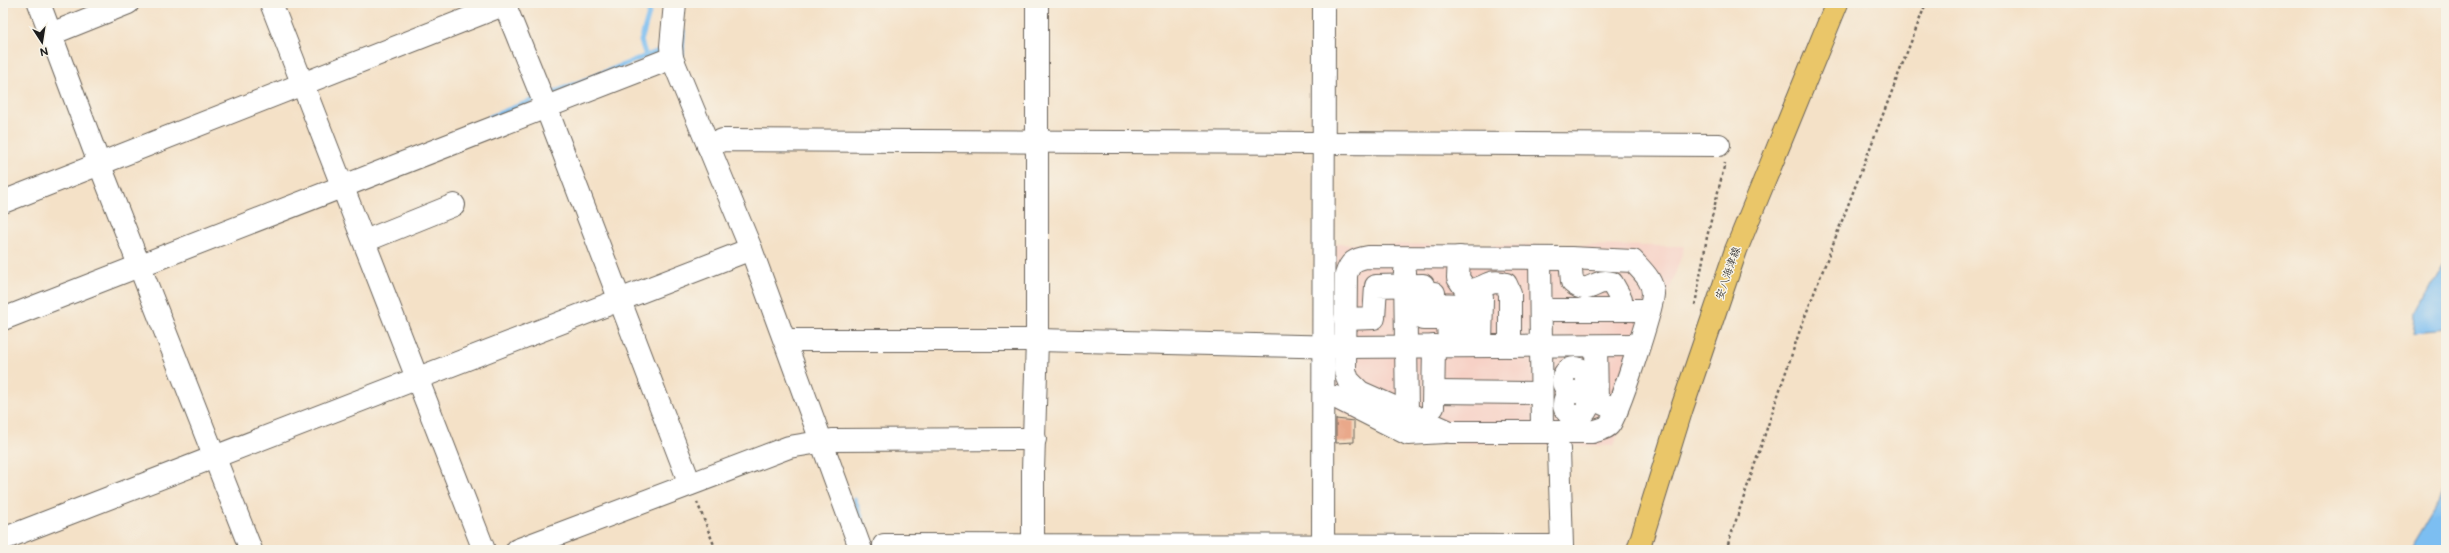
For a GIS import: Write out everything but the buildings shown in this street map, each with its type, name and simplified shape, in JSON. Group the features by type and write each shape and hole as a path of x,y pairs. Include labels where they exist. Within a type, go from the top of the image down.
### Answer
{"main road":[{"name":"安八海津線","path":"1638,550 1682,408 1736,250 1837,3"}],"street":[{"path":"39,3 99,163 251,550"},
{"path":"51,34 128,3"},
{"path":"271,3 365,241 484,550"},
{"path":"3,202 505,3 690,484"},
{"path":"675,3 671,46 672,58 751,249 861,550"},
{"path":"1033,548 1036,340 1035,144 1037,3"},
{"path":"1323,548 1324,3"},
{"path":"3,319 138,260 341,180 546,107 672,58"},
{"path":"708,146 723,140 1035,144 1323,143 1719,145"},
{"path":"365,241 454,205"},
{"path":"3,539 751,249"},
{"path":"1434,392 1542,412 1592,432 1608,426 1617,410 1636,353 1653,295 1651,283 1633,261 1570,258 1459,257 1368,257 1355,259 1349,266 1346,275 1345,370 1348,380 1360,392 1441,428"},
{"path":"1404,257 1407,413"},
{"path":"1434,257 1434,304 1463,305 1457,346"},
{"path":"1459,257 1458,278 1466,290 1472,291 1490,282 1498,281 1506,284 1510,293 1510,346"},
{"path":"1540,258 1542,412"},
{"path":"1570,258 1572,282 1578,288 1585,289 1601,281 1612,283 1621,299 1621,310"},
{"path":"1345,319 1374,318 1376,286 1423,285 1423,319 1448,319 1457,346"},
{"path":"1441,428 1434,392 1457,346 1488,310"},
{"path":"1541,310 1648,310"},
{"path":"785,340 1036,340 1323,345 1345,347 1596,346 1636,353"},
{"path":"1335,397 1408,434 1542,412 1569,403 1585,387 1587,380 1584,372 1573,368 1574,346"},
{"path":"1596,346 1597,401 1617,410"},
{"path":"1597,383 1636,353"},
{"path":"517,550 789,447 822,440 1035,439"},
{"path":"884,545 1033,548 1562,546 1559,448"}],"path":[{"path":"1726,550 1801,327 1926,3"},
{"path":"1694,311 1707,237 1726,157 1719,145"},
{"path":"690,484 716,550"}],"shaded area":[{"path":"1335,244 1685,246 1614,446 1405,442 1334,408"}],"water":[{"path":"2446,261 2446,332 2414,335 2416,315"},
{"path":"2446,488 2446,550 2409,550"}],"waterway":[{"path":"646,56 641,41 652,3"},
{"path":"682,55 683,31"},
{"path":"547,95 666,48"},
{"path":"490,117 538,98"},
{"path":"855,500 873,550"}]}
